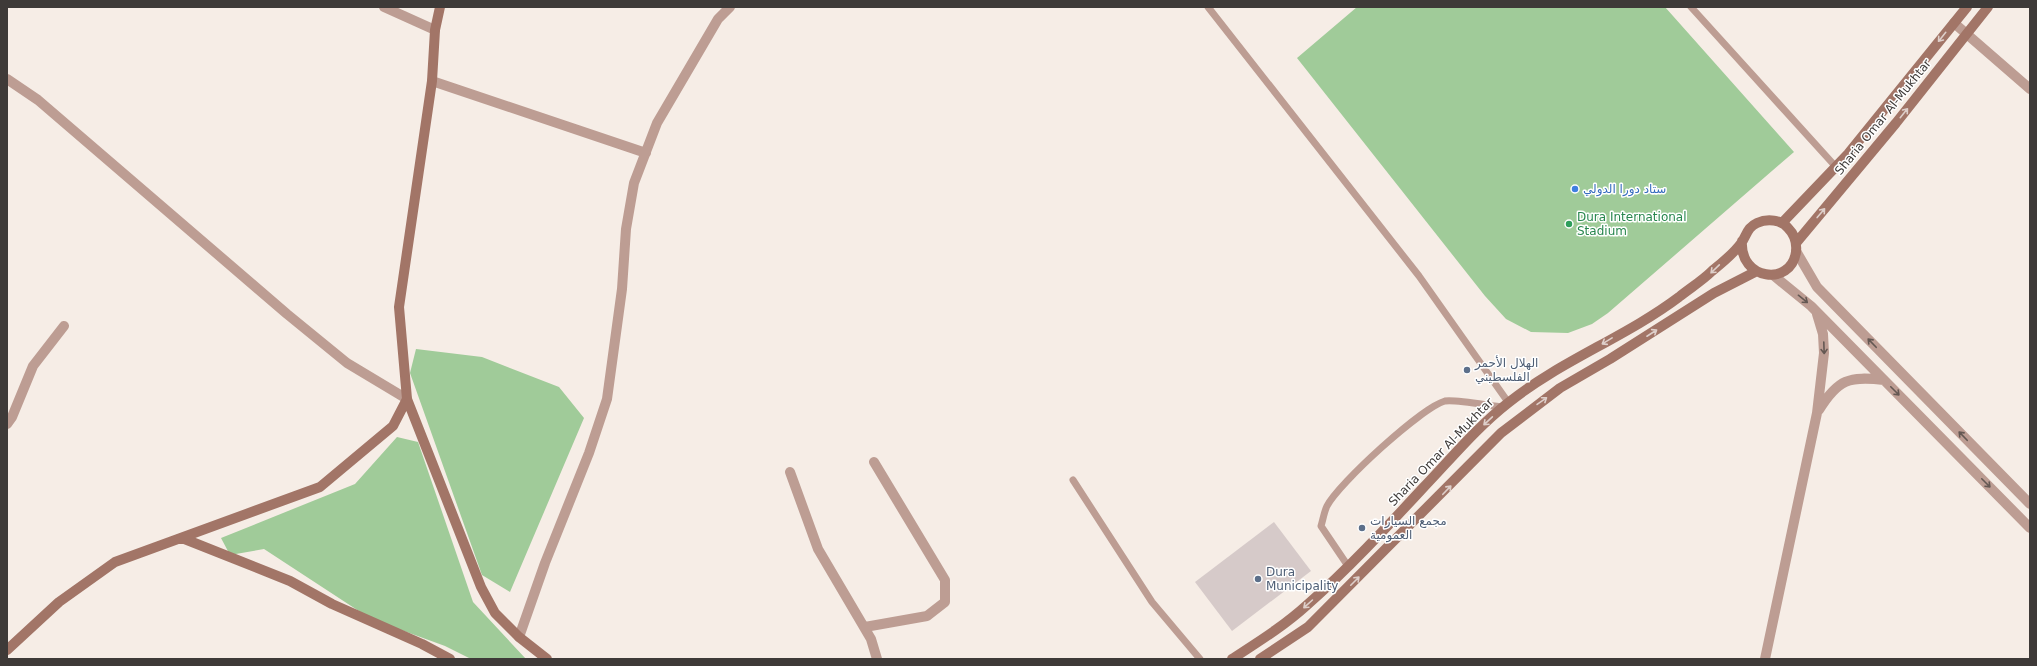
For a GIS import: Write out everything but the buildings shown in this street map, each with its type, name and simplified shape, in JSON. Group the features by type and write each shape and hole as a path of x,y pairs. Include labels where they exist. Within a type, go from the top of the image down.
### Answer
{"main road":[{"path":"440,7 435,30 432,81 399,307 407,399 481,587 495,613 520,637 547,659"},
{"name":"Sharia Omar Al-Mukhtar","path":"1782,223 1836,167 1967,7"},
{"name":"Sharia Omar Al-Mukhtar","path":"1796,247 1988,7"},
{"path":"1766,220 1782,223 1793,235 1796,247 1788,267 1781,272 1772,275 1764,275 1755,272 1745,260 1742,250 1742,241 1751,227 1766,220"},
{"name":"Sharia Omar Al-Mukhtar","path":"1232,659 1289,620 1348,566 1475,433 1506,405 1539,381 1673,301 1712,272 1742,241"},
{"path":"1260,659 1308,627 1501,433 1531,409 1560,388 1610,359 1714,293 1755,272"},
{"path":"7,650 59,602 116,562 320,487 393,426 407,399"},
{"path":"182,538 290,581 332,604 422,644 450,659"}],"street":[{"path":"384,7 435,30"},
{"path":"520,637 545,563 589,453 607,399 622,289 626,229 634,183 657,123 718,19 730,7"},
{"path":"1954,23 2030,89"},
{"path":"7,80 38,100 287,314 347,363 407,399"},
{"path":"432,81 646,153"},
{"path":"1796,247 1817,287 2030,504"},
{"path":"1772,275 1816,311 2030,528"},
{"path":"1765,659 1817,413 1824,353 1823,334 1816,311"},
{"path":"7,424 12,417 33,366 64,326"},
{"path":"1817,413 1829,394 1839,384 1864,378 1884,380"},
{"path":"865,626 927,616 945,602 945,580 874,462"},
{"path":"790,472 818,549 865,626 877,659"}],"lane":[{"path":"1208,7 1419,276 1506,405"},
{"path":"1691,7 1836,167"},
{"path":"1348,566 1321,526 1326,506 1355,472 1404,428 1433,406 1446,401 1506,405"},
{"path":"1073,480 1152,602 1200,659"}],"green space":[{"name":"Dura International Stadium","path":"1357,7 1665,7 1794,152 1608,313 1592,324 1568,333 1531,332 1506,319 1485,296 1297,58"},
{"path":"416,349 482,357 559,387 584,418 510,592 482,575 410,373"},
{"path":"397,437 418,442 473,602 526,659 471,659 445,646 371,619 264,549 230,555 221,538 355,484"}],"place":[{"name":"ستاد دورا الدولي","path":"1575,189"},
{"name":"Dura International Stadium","path":"1569,224"},
{"name":"الهلال الأحمر الفلسطيني","path":"1467,370"},
{"name":"مجمع السيارات العمومية","path":"1362,528"},
{"name":"Dura Municipality","path":"1258,579"}]}
